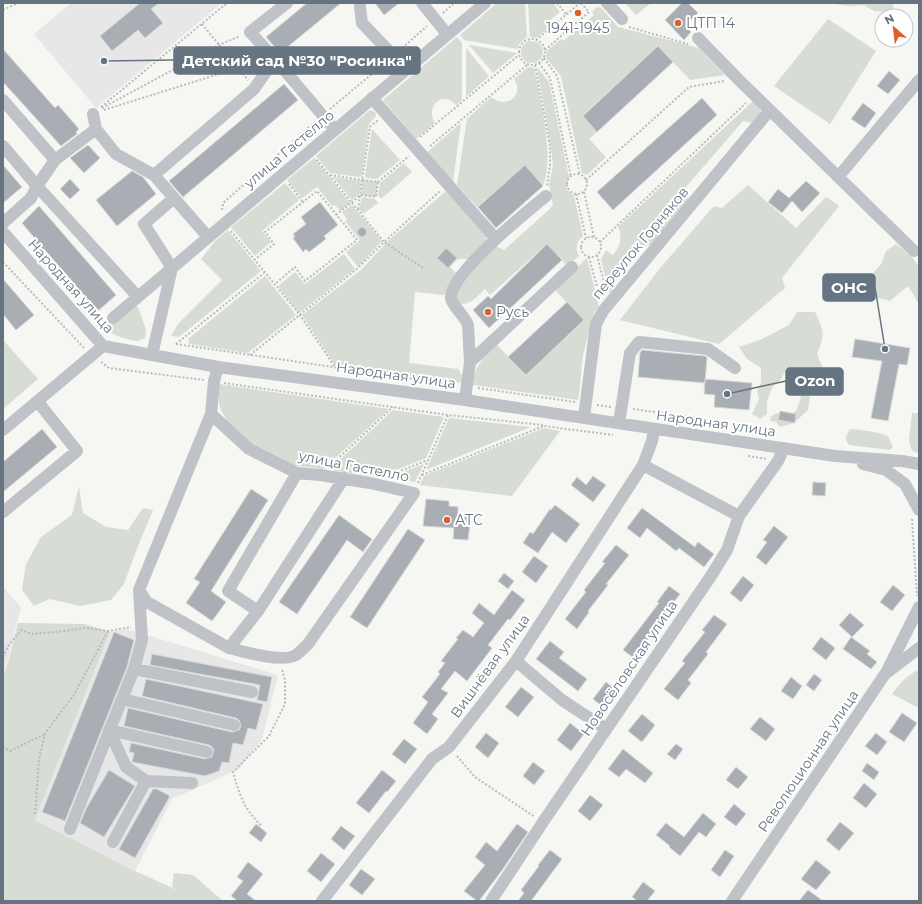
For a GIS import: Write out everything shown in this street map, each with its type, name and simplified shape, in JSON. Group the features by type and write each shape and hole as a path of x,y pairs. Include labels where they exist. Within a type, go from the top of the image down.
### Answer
{"street":[{"path":"287,3 250,32 276,59 335,130"},
{"path":"422,3 447,34"},
{"name":"улица Гастелло","path":"113,318 485,3"},
{"path":"608,3 622,19"},
{"path":"360,6 362,23 406,69"},
{"path":"698,38 737,78 914,250"},
{"path":"154,175 254,89 276,59"},
{"path":"838,177 919,80"},
{"path":"372,98 385,114 421,146 448,184 496,239"},
{"path":"3,100 55,160"},
{"name":"переулок Горняков","path":"584,417 596,324 606,307 770,110"},
{"path":"93,114 96,129 116,154 154,175 208,237"},
{"path":"3,223 31,198 37,186 55,160 96,129"},
{"path":"3,146 37,186 138,297"},
{"path":"465,400 470,362 468,325 466,319 452,302 451,296 456,283 464,270 496,239 546,196"},
{"path":"152,355 172,268 144,224 174,198"},
{"name":"Народная улица","path":"5,239 103,346 218,367 584,417 835,456"},
{"path":"470,362 572,267"},
{"path":"619,423 630,353 639,342 708,349 735,368"},
{"path":"3,430 103,346"},
{"path":"70,829 134,669 142,640 139,590 211,414 214,381 218,367"},
{"path":"3,512 77,451 38,402"},
{"name":"улица Гастелло","path":"211,414 249,449 297,473 370,482 414,493"},
{"name":"Вишнёвая улица","path":"322,901 432,759 449,748 516,661 643,465 652,441 654,429"},
{"name":"Новосёловская улица","path":"491,901 542,822 711,576 727,550 739,516 778,461 784,448"},
{"path":"835,456 902,461 919,464"},
{"path":"835,456 886,470 906,484 915,513"},
{"path":"643,465 739,516"},
{"path":"258,611 228,591 297,473"},
{"path":"229,648 258,611 344,478"},
{"path":"139,590 147,602 229,648 255,655 280,658 295,656 308,644 414,493"},
{"path":"885,674 919,608"},
{"name":"Революционная улица","path":"732,901 885,674 919,648"},
{"path":"900,663 919,659"},
{"path":"516,661 562,700 606,729"},
{"path":"134,669 252,692"},
{"path":"122,700 234,725"},
{"path":"109,730 207,752"},
{"path":"109,730 126,767 146,781 192,782"},
{"path":"113,842 146,781"}],"path":[{"path":"3,10 18,3"},
{"path":"93,114 227,3"},
{"path":"557,3 567,14"},
{"path":"536,40 581,3 589,12 545,50"},
{"path":"622,19 630,28 708,49"},
{"path":"202,24 254,89"},
{"path":"93,114 219,45 250,32"},
{"path":"529,39 536,40 541,43 545,50 544,58 535,65 528,65 521,60 519,55 520,47 529,39"},
{"path":"421,146 420,137 519,55"},
{"path":"544,58 557,76 580,175 586,180 587,184 584,192 594,237 600,242"},
{"path":"93,114 238,68 276,59"},
{"path":"539,63 550,78 571,177 568,185 572,192 576,194 586,238"},
{"path":"336,215 361,195 376,197 378,182 421,146 429,147 528,65"},
{"path":"535,65 550,146 550,166 546,196"},
{"path":"586,180 689,86 737,78"},
{"path":"606,307 597,255 600,250 600,242 755,95"},
{"path":"358,210 370,127 385,114"},
{"path":"309,152 330,175 384,242 423,268"},
{"path":"330,175 378,182"},
{"path":"571,177 580,175"},
{"path":"281,176 303,202"},
{"path":"250,355 358,268 384,242 448,184"},
{"path":"254,260 274,244 265,232 317,191 357,240 305,281 295,267 274,285"},
{"path":"576,194 584,192"},
{"path":"225,223 300,315 334,367"},
{"path":"594,237 586,238 583,241 581,249 582,252 589,257 606,307"},
{"path":"589,257 597,255"},
{"path":"265,273 176,344 586,404 697,418 695,435"},
{"path":"320,475 393,407"},
{"path":"414,493 448,415"},
{"path":"422,475 544,426 613,435"},
{"path":"747,455 778,461"},
{"path":"370,482 428,460"},
{"path":"915,513 919,608"},
{"path":"3,657 8,646 21,630 32,634 85,628 108,631 142,624"},
{"path":"34,814 38,759 45,733 74,695 108,631"},
{"path":"261,825 255,820 241,799 233,772 269,736 285,704 285,680 280,658"},
{"path":"3,747 10,751 45,733"},
{"path":"449,748 475,777 542,822"}],"shaded area":[{"path":"71,3 222,3 96,108 34,34"},
{"path":"497,3 525,3 527,37 519,44 518,49 464,40 460,35"},
{"path":"528,3 553,3 560,12 548,22 550,26 536,38 530,37"},
{"path":"625,3 651,3 636,15"},
{"path":"826,3 893,3 894,8 874,8 874,11 864,5 851,6"},
{"path":"597,7 601,8 618,27 699,48 725,75 690,80 658,46 583,115 597,132 589,139 606,157 587,175 582,173 561,76 546,58 547,51 561,39 563,41 594,15 592,12"},
{"path":"828,19 876,51 830,124 774,86"},
{"path":"457,37 462,43 462,100 456,105 446,99 437,102 432,111 432,117 435,123 416,139 383,100"},
{"path":"532,41 540,44 543,52 540,60 532,63 524,60 521,52 524,44"},
{"path":"469,45 517,53 493,73"},
{"path":"466,48 489,76 466,97"},
{"path":"528,67 534,68 543,111 548,159 543,186 525,165 477,207 457,185 467,119 491,97 497,101 503,102 513,98 516,95 517,90 517,84 514,79"},
{"path":"537,67 549,82 569,177 566,185 567,190 574,196 583,236 577,245 579,256 567,266 547,244 490,295 485,289 469,302 458,302 457,295 464,279 477,264 496,246 504,250 553,206 549,185 553,166 551,147"},
{"path":"753,101 760,108 761,113 755,122 751,123 743,121 686,187 689,196 687,202 652,244 646,246 638,244 610,276 614,285 613,289 609,293 601,259 606,250 613,255 617,248 620,241 620,231 618,227"},
{"path":"370,110 375,112 376,116 369,124 362,175 359,177 330,173 316,156"},
{"path":"461,123 453,181 426,153"},
{"path":"372,129 400,160 377,179 366,178 365,175"},
{"path":"314,158 350,203 340,211 335,205 332,206 317,187 302,198 287,180"},
{"path":"404,163 412,172 381,199 378,195 380,183"},
{"path":"333,177 361,181 359,195 352,200"},
{"path":"362,180 378,182 376,197 361,195"},
{"path":"285,183 299,200 262,231 271,242 255,256 231,227"},
{"path":"748,185 796,228 826,197 839,206 782,278 785,288 719,344 620,320 661,267 714,206 722,208"},
{"path":"446,191 486,236 487,242 469,259 458,259 450,267 456,273 444,295 415,292 409,363 458,369 463,377 462,383 335,365 302,315 361,270 389,240"},
{"path":"362,197 375,199 378,203 363,214 359,209"},
{"path":"352,205 382,241 358,267 346,252 360,240 345,221 347,219 342,212"},
{"path":"228,230 261,271 179,337 171,336 178,324 222,280 201,259 215,241"},
{"path":"896,244 913,258 919,267 919,304 908,286 890,301 878,298 872,292 862,289 866,281 882,263 886,251"},
{"path":"344,254 355,269 299,313 278,286 295,272 305,284"},
{"path":"587,258 599,307 595,311 593,317 583,355 578,400 473,385 477,367 496,344 526,375 584,321 554,289"},
{"path":"265,276 296,315 248,353 189,344 188,339"},
{"path":"133,304 138,307 146,330 145,338 138,341 120,337 111,333 105,328 107,323"},
{"path":"797,312 815,312 818,318 822,328 822,337 817,354 823,369 818,385 810,395 808,410 794,423 780,427 776,422 770,421 771,416 777,413 787,417 796,411 800,401 803,385 799,370 787,368 781,379 772,388 767,401 767,414 760,419 752,414 759,399 757,391 761,383 761,368 747,359 739,347 762,339 789,325"},
{"path":"3,340 38,379 3,409"},
{"path":"219,384 389,409 323,469 299,466 286,463 266,454 237,432 229,423 219,403"},
{"path":"393,410 444,417 426,458 378,477 329,470"},
{"path":"912,413 919,413 919,453 912,451 909,441"},
{"path":"449,418 531,427 426,470"},
{"path":"544,428 560,431 512,496 420,485 424,476"},
{"path":"851,429 870,431 888,436 893,447 890,450 849,445 846,441 846,437"},
{"path":"424,464 415,482 387,478"},
{"path":"79,486 83,513 106,527 128,530 143,508 153,510 124,584 111,600 80,606 50,599 34,606 22,590 26,564 41,537 72,515"},
{"path":"3,587 21,607 3,673"},
{"path":"18,623 84,624 110,632 35,820 135,871 179,891 172,887 174,873 193,875 223,901 3,901 3,676"},
{"path":"127,629 278,675 262,739 239,769 172,799 135,871 35,820 110,632"},
{"path":"919,670 919,708 892,694 907,677"}],"building":[{"path":"140,3 159,3 151,9 163,23 145,38 138,30 112,51 100,36"},
{"path":"307,3 341,3 280,53 266,37"},
{"path":"375,3 399,3 384,15"},
{"name":"ЦТП 14","path":"682,3 688,3 698,13 685,26 691,32 684,40 665,20"},
{"path":"658,46 673,62 597,132 583,116"},
{"path":"3,49 55,108 58,105 79,129 76,132 77,134 61,146 3,82"},
{"path":"889,71 900,80 888,94 877,86"},
{"path":"284,84 298,100 183,197 169,181"},
{"path":"702,98 717,115 613,210 597,192"},
{"path":"863,103 876,113 865,128 851,119"},
{"path":"88,145 100,158 84,173 70,158"},
{"path":"3,165 22,187 3,203"},
{"path":"525,165 543,186 496,228 478,207"},
{"path":"132,171 143,177 156,194 117,226 96,200"},
{"path":"70,179 80,190 70,199 60,189"},
{"path":"806,181 820,193 802,212 792,201 782,213 768,202 778,189 789,198"},
{"path":"320,202 338,225 324,236 326,239 309,252 306,249 303,252 293,238 295,237 293,234 306,224 301,217"},
{"path":"39,206 116,295 98,311 44,249 40,253 33,244 37,241 22,223"},
{"path":"360,228 364,228 366,232 364,236 360,236 358,234 358,230"},
{"path":"547,244 562,260 489,328 473,310 488,296 491,299"},
{"path":"446,248 457,258 448,268 437,258"},
{"path":"3,279 34,315 16,330 3,314"},
{"path":"567,302 584,320 526,375 508,357"},
{"path":"855,339 910,348 907,365 899,364 888,421 871,418 882,361 852,357"},
{"path":"642,350 707,357 705,383 638,377 640,353"},
{"path":"705,379 752,383 749,410 714,407 715,395 704,394"},
{"path":"780,411 796,414 795,423 778,420"},
{"path":"42,429 57,447 3,492 3,462"},
{"path":"593,476 606,485 593,502 571,485 577,477 586,485"},
{"path":"813,482 826,483 825,496 812,495"},
{"path":"251,489 268,500 211,591 226,602 212,621 186,603 200,582 194,579"},
{"name":"АТС","path":"426,499 449,501 449,506 458,507 458,514 471,515 468,540 453,539 454,528 423,526"},
{"path":"555,505 580,524 566,543 552,532 538,553 523,543 530,532 533,534 550,509 551,510"},
{"path":"642,508 695,547 698,542 714,554 704,567 679,548 676,551 647,528 640,538 627,528"},
{"path":"339,515 372,539 363,552 347,540 297,614 279,602"},
{"path":"774,526 788,537 766,565 756,557 767,542 763,540"},
{"path":"408,529 425,540 367,628 350,617"},
{"path":"616,545 629,555 606,584 608,585 588,611 589,612 577,629 565,619 586,592 584,590 605,563 602,562"},
{"path":"534,556 548,566 536,583 522,572"},
{"path":"504,573 514,581 508,589 498,581"},
{"path":"743,576 754,585 741,602 730,593"},
{"path":"893,585 905,595 892,611 880,602"},
{"path":"669,586 680,594 634,658 623,650 659,603 657,602"},
{"path":"512,590 525,600 488,645 492,648 467,681 455,671 441,689 448,693 432,714 438,719 427,734 413,723 428,702 422,697 440,674 438,672 445,663 441,661 463,630 473,637 484,623 472,613 479,603 494,615"},
{"path":"850,613 864,625 852,637 839,625"},
{"path":"714,615 727,624 706,652 708,654 688,680 691,683 678,700 664,689 685,663 682,661 705,632 702,630"},
{"path":"114,632 134,640 127,667 65,821 42,812"},
{"path":"821,637 835,648 826,660 812,649"},
{"path":"851,637 870,651 867,654 877,662 871,669 843,649"},
{"path":"550,641 564,652 559,658 587,679 578,691 536,659"},
{"path":"152,654 272,677 267,702 257,700 260,685 150,665"},
{"path":"814,674 822,680 814,691 806,685"},
{"path":"791,677 802,686 793,699 781,691"},
{"path":"146,679 263,704 256,730 248,728 243,745 233,743 229,763 222,762 219,771 205,776 132,762 134,753 129,752 131,743 205,759 212,757 214,750 209,745 124,726 128,708 232,732 239,730 241,726 239,720 236,718 142,696"},
{"path":"606,682 616,690 603,707 593,699"},
{"path":"521,687 534,697 518,717 505,707"},
{"path":"902,713 917,723 904,742 889,732"},
{"path":"642,714 655,725 642,742 628,731"},
{"path":"760,717 775,729 766,741 750,729"},
{"path":"570,723 584,734 571,751 557,740"},
{"path":"486,733 499,743 488,758 475,747"},
{"path":"876,733 887,742 877,755 865,746"},
{"path":"404,739 417,749 405,764 392,754"},
{"path":"676,744 683,749 675,760 667,754"},
{"path":"623,749 653,773 645,783 626,769 619,777 608,769"},
{"path":"533,762 545,771 534,785 523,776"},
{"path":"867,763 879,772 874,780 862,771"},
{"path":"736,767 748,777 738,789 726,780"},
{"path":"109,770 135,786 104,837 80,823 87,807"},
{"path":"382,770 396,781 369,813 356,803"},
{"path":"864,783 877,794 866,808 853,798"},
{"path":"153,789 157,789 170,796 135,858 119,849"},
{"path":"590,795 603,805 590,821 578,811"},
{"path":"734,804 746,814 736,826 724,817"},
{"path":"703,813 716,824 706,837 699,832 680,856 656,835 666,823 684,837"},
{"path":"840,822 854,833 839,851 826,840"},
{"path":"256,824 267,833 261,842 249,833"},
{"path":"517,824 528,832 503,869 479,901 477,901 464,891 485,865 475,857 486,842 497,851"},
{"path":"341,826 355,836 344,850 331,839"},
{"path":"550,850 562,859 531,901 518,901 524,893 521,890"},
{"path":"725,850 734,856 720,877 711,870"},
{"path":"321,853 335,864 321,882 307,871"},
{"path":"816,860 831,872 816,890 801,879"},
{"path":"248,862 263,874 247,894 256,901 238,901 231,896 243,881 237,877"},
{"path":"361,869 375,879 362,895 349,885"},
{"path":"643,882 655,891 647,901 637,901 632,897"},
{"path":"808,890 823,901 799,901"}],"place":[{"name":"1941-1945","path":"578,13"},
{"name":"ЦТП 14","path":"678,23"},
{"name":"Детский сад №30 \"Росинка\"","path":"104,61"},
{"name":"Русь","path":"488,312"},
{"name":"ОНС","path":"885,349"},
{"name":"Ozon","path":"727,394"},
{"name":"АТС","path":"447,520"}]}
